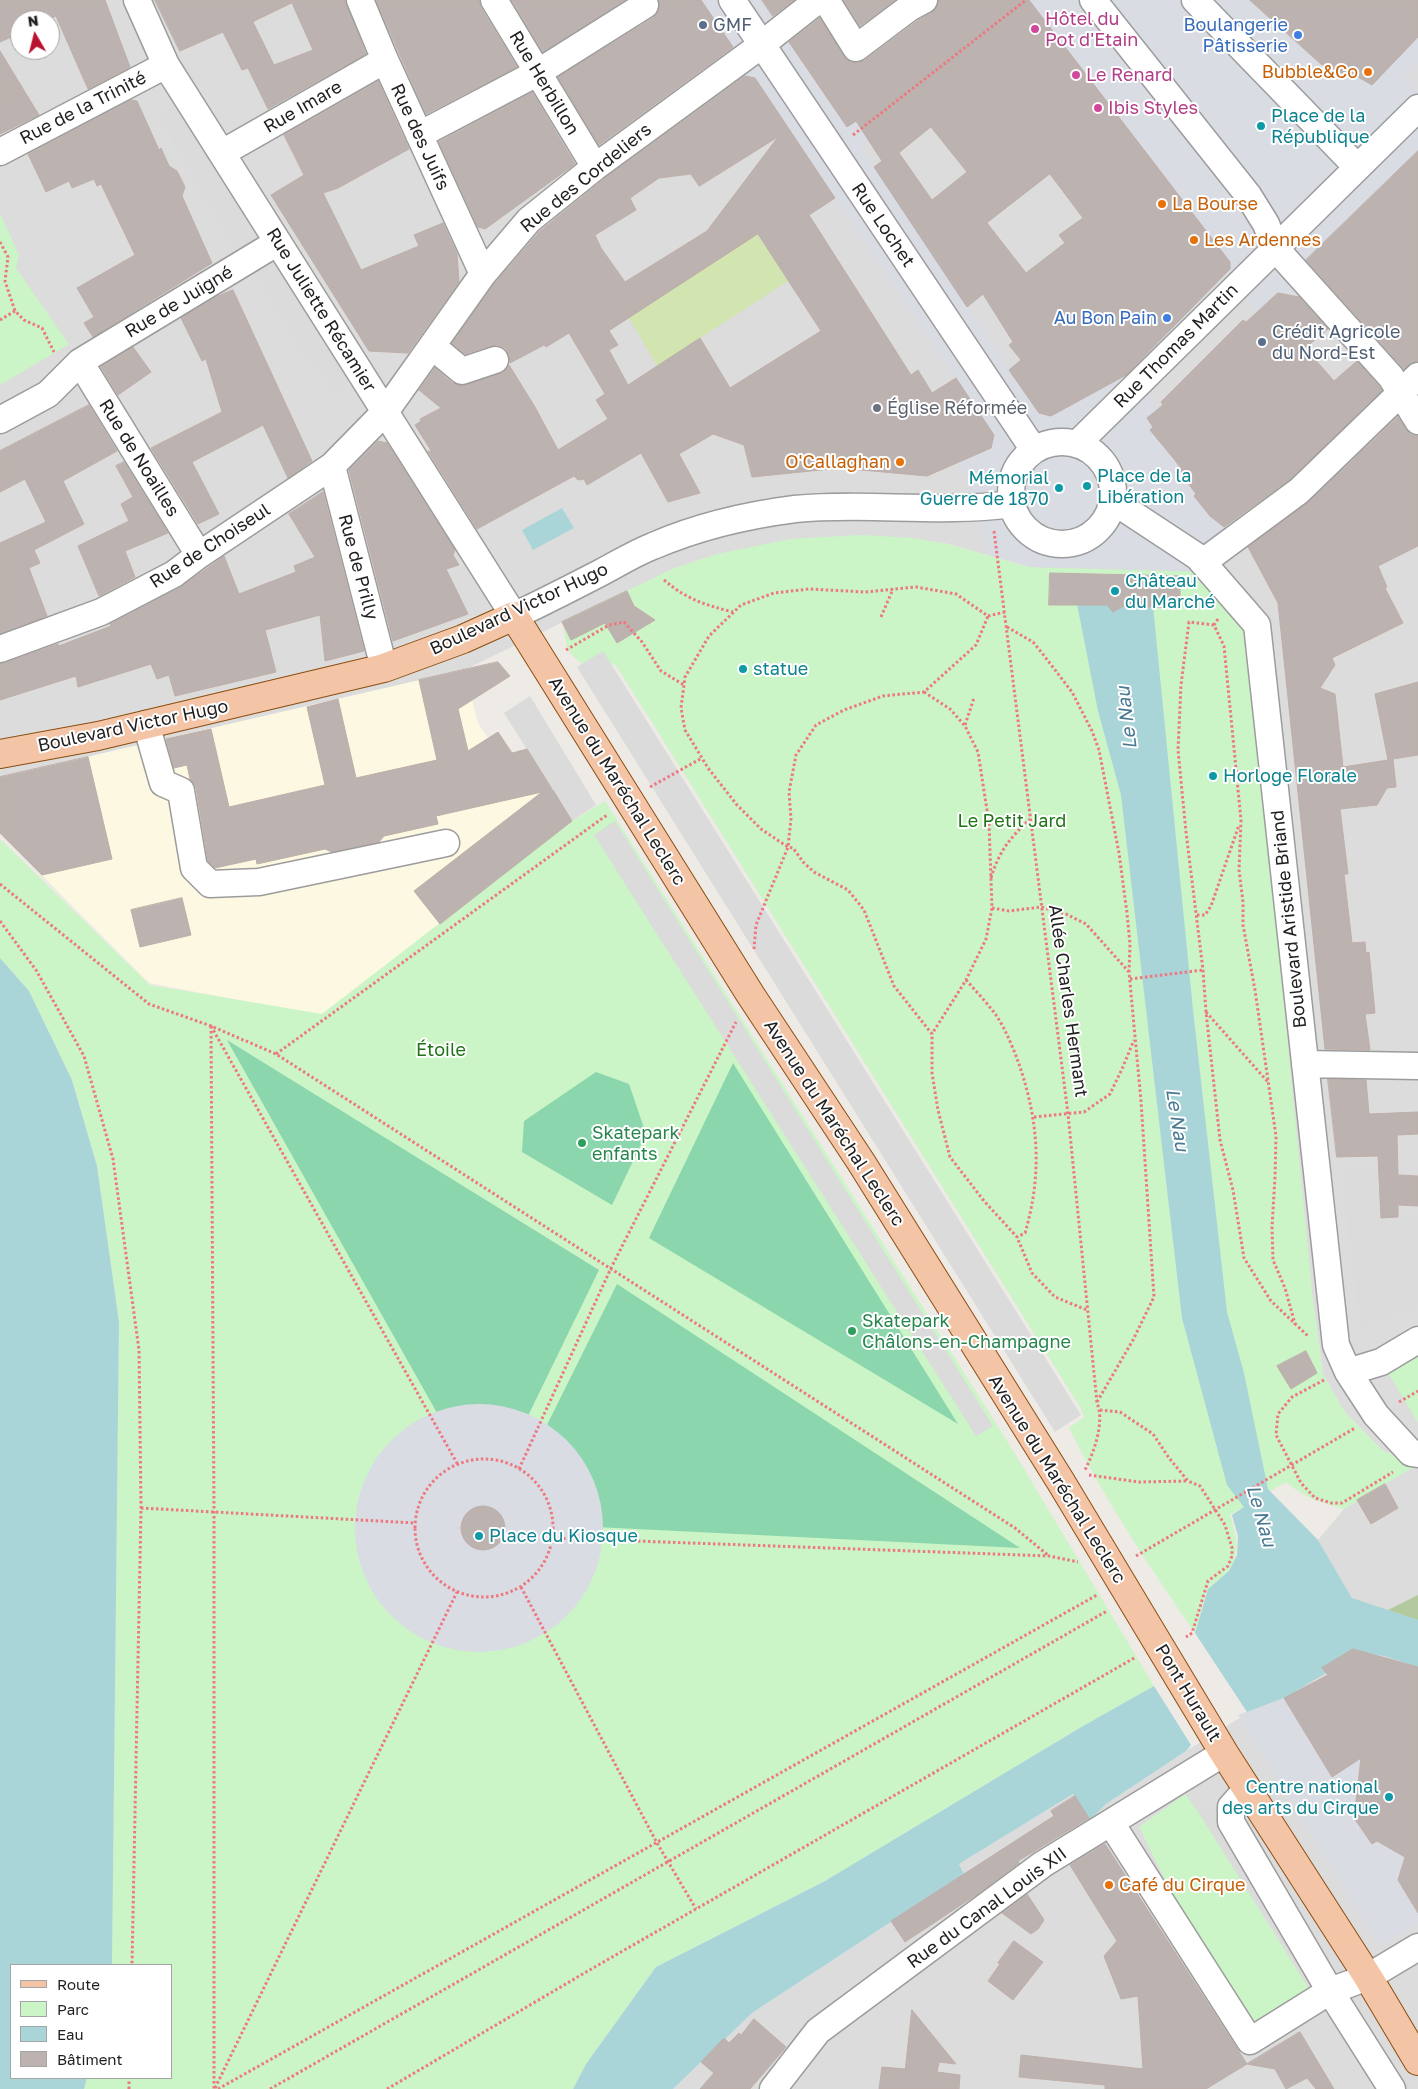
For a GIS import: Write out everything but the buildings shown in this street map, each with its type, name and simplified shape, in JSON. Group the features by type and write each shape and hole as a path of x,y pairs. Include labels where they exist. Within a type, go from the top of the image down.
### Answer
{"main road":[{"name":"Avenue du Maréchal Leclerc","path":"514,616 750,994 861,1162 1113,1569 1142,1641"},
{"name":"Boulevard Victor Hugo","path":"0,754 146,724 384,668 463,639 514,616"},
{"name":"Pont Hurault","path":"1142,1641 1167,1659 1224,1753"},
{"path":"1224,1753 1368,1977 1418,2059"}],"street":[{"name":"Rue Juliette Récamier","path":"137,0 166,65 514,616"},
{"name":"Rue des Juifs","path":"360,0 385,60 482,274"},
{"name":"Rue Herbillon","path":"494,0 595,167"},
{"name":"Rue Lochet","path":"732,0 1034,450"},
{"name":"Rue des Cordeliers","path":"385,412 482,274 529,220 595,167 761,45 818,0"},
{"path":"826,0 856,48 909,8 924,0"},
{"path":"1093,0 1248,195 1266,224 1276,249 1404,382 1418,422"},
{"path":"1195,0 1357,167"},
{"path":"419,135 537,73 645,5"},
{"name":"Rue Imare","path":"222,153 385,60"},
{"name":"Rue de la Trinité","path":"0,152 166,65"},
{"path":"1276,249 1418,108"},
{"name":"Rue de Juigné","path":"0,420 48,394 80,362 278,242"},
{"name":"Rue Thomas Martin","path":"1077,444 1276,249"},
{"path":"432,346 462,372 495,360"},
{"name":"Rue de Noailles","path":"80,362 199,555"},
{"path":"1203,562 1299,491 1404,382"},
{"name":"Rue de Choiseul","path":"0,649 101,612 174,574 199,555 332,466 385,412"},
{"path":"1062,442 1077,444 1090,450 1102,460 1109,473 1113,487 1113,501 1108,516 1099,530 1086,539 1071,544 1055,544 1040,540 1026,531 1016,518 1001,505 1010,488 1014,473 1022,460 1034,450 1048,444 1062,442"},
{"name":"Rue de Prilly","path":"332,466 384,668"},
{"name":"Boulevard Aristide Briand","path":"1113,501 1198,556 1257,625 1336,1345 1348,1372 1376,1415 1416,1452"},
{"name":"Boulevard Victor Hugo","path":"514,616 555,597 652,546 722,523 794,510 852,506 909,509 1001,505"},
{"path":"146,724 163,783 181,791 194,868 210,884 259,882 446,843"},
{"path":"1305,1064 1418,1066"},
{"path":"1348,1372 1381,1362 1418,1340"},
{"name":"Rue du Canal Louis XII","path":"772,2089 818,2031 1043,1864 1224,1753"},
{"path":"1247,1789 1231,1806 1231,1822 1330,1991 1388,2083 1418,2059"},
{"path":"1111,1823 1250,2041 1330,1991 1368,1977 1418,1947"}],"path":[{"path":"833,151 1026,0"},
{"path":"0,242 8,257 5,282 15,311 24,320 42,328 55,352"},
{"path":"0,320 15,311"},
{"name":"Allée Charles Hermant","path":"1001,505 1005,612 1068,1114 1097,1403 1100,1410"},
{"path":"664,580 678,593 705,605 734,612"},
{"path":"932,1034 894,986 864,910 848,890 814,872 804,863 793,848 788,847 762,829 737,805 702,758 685,730 681,708 685,677 709,636 741,605 774,593 809,589 865,592 916,586 956,594 988,616 1005,612"},
{"path":"881,617 894,589"},
{"path":"1214,625 1233,597"},
{"path":"756,925 788,847 791,819 789,792 796,755 816,725 844,710 883,696 924,692 976,645 988,616"},
{"path":"544,664 576,643 609,625 624,622 642,642 661,671 684,685"},
{"path":"1214,625 1189,622 1181,685 1178,750 1220,1140 1233,1190 1244,1258 1271,1301 1311,1340 1336,1345"},
{"path":"1214,625 1224,646 1241,820 1239,870 1243,902 1243,924 1255,990 1276,1136 1272,1227 1274,1260 1285,1288 1295,1324"},
{"path":"1007,627 1033,642 1042,653 1072,692 1092,731 1099,750 1119,854 1130,944 1129,972 1141,1101 1154,1298 1133,1340 1097,1403"},
{"path":"924,692 950,709 965,726 978,752 989,824 992,908 986,938 966,980 932,1034 932,1073 936,1101 950,1157 984,1201 1017,1237 1032,1273 1055,1298 1087,1310"},
{"path":"965,726 974,698"},
{"path":"276,1054 629,799 702,758"},
{"path":"990,881 997,859 1015,834 1030,819"},
{"path":"1197,915 1205,915 1211,906 1241,820"},
{"path":"0,884 149,1004 211,1026 276,1054 1015,1528 1049,1556"},
{"path":"992,908 1010,911 1041,907 1066,914 1086,924 1129,972"},
{"path":"1,923 36,970 84,1056 113,1159 139,1350 141,1508 132,1964"},
{"path":"1130,979 1203,970"},
{"path":"966,980 997,1016 1015,1054 1034,1116 1037,1169 1032,1204 1025,1233 1017,1237"},
{"path":"519,1469 611,1268 750,994"},
{"path":"1206,1012 1268,1082"},
{"path":"211,1026 458,1465"},
{"path":"211,1026 216,2089"},
{"path":"1034,1116 1084,1112 1110,1094 1134,1039"},
{"path":"1348,1372 1327,1378 1292,1397 1278,1414 1276,1435 1301,1482 1315,1498 1331,1503 1342,1503 1401,1467 1416,1452"},
{"path":"552,1538 1049,1556 1113,1569 1224,1502 1418,1391"},
{"path":"1167,1659 1184,1638 1192,1633 1208,1582 1228,1566 1232,1556 1229,1535 1200,1486 1188,1481 1139,1482 1099,1478 1083,1474 1095,1450 1100,1410 1120,1412 1153,1434 1169,1458 1188,1481"},
{"path":"478,1460 500,1461 519,1469 535,1482 546,1498 552,1518 552,1538 547,1557 536,1573 521,1587 501,1595 479,1597 457,1592 439,1581 425,1565 417,1544 415,1523 419,1504 428,1488 441,1474 458,1465 478,1460"},
{"path":"141,1508 415,1523"},
{"path":"521,1587 657,1843 696,1909"},
{"path":"216,2089 457,1592"},
{"path":"216,2089 1098,1594 1113,1618"},
{"path":"270,2089 1108,1610"},
{"path":"387,2089 696,1909 1136,1657 1142,1641"}],"shaded area":[{"path":"0,0 1418,0 1418,2089 673,2089 752,2013 964,1874 959,1864 1073,1794 1090,1820 1106,1804 1186,1751 1354,1648 1352,1598 1318,1540 1344,1509 1416,1465 1382,1450 1344,1411 1323,1374 1313,1300 1052,569 1029,567 948,544 912,538 717,554 675,568 464,670 0,777"},
{"path":"701,0 725,0 754,45 739,56"},
{"path":"734,0 762,0 774,17 796,0 840,0 858,36 909,0 952,0 922,24 913,11 853,55 824,13 789,41 847,127 984,19 1000,0 1316,0 1390,66 1418,37 1418,62 1403,77 1418,91 1418,161 1263,321 1229,279 1134,371 1185,454 1230,518 1200,571 1031,567 991,556 955,449 992,432 755,78 744,75 737,66 758,51","holes":["1017,21 1225,275 1133,369 1128,361 1038,412 860,147"]},
{"path":"173,105 257,239 236,249 159,116"},
{"path":"283,249 360,371 337,392 298,344 273,299 252,270"},
{"path":"75,390 85,406 0,449 0,429"},
{"path":"603,651 1081,1415 1055,1432 577,667"},
{"path":"450,673 468,684 478,723 499,755 527,749 572,821 322,1016 149,983 0,833 0,777"},
{"path":"530,696 596,805 572,821 504,713"},
{"path":"615,821 993,1426 976,1436 594,835"},
{"path":"1341,1170 1380,1170 1381,1216 1418,1219 1418,1304 1360,1327"},
{"name":"Place du Kiosque","path":"479,1404 515,1409 548,1425 567,1440 582,1459 598,1492 603,1528 598,1564 582,1597 567,1616 548,1631 515,1647 479,1652 443,1647 410,1631 391,1616 376,1597 360,1564 355,1528 360,1492 376,1459 391,1440 410,1425 443,1409"},
{"path":"1284,1698 1332,1776 1371,1752 1358,1812 1353,1816 1359,1820 1371,1845 1377,1841 1405,1857 1418,1870 1399,1882 1418,1913 1418,1924 1381,1947 1238,1715"},
{"path":"1209,1805 1322,1985 1315,1991 1197,1810"}],"green space":[{"path":"0,213 19,255 16,268 69,344 0,385"},
{"path":"757,234 788,281 657,366 629,318"},
{"name":"Le Petit Jard","path":"861,535 912,538 948,544 1029,567 1201,572 1247,627 1313,1300 1323,1374 1344,1411 1382,1450 1417,1465 1344,1509 1313,1499 1286,1482 1230,1515 1236,1539 1234,1562 1224,1576 1209,1588 1195,1633 1128,1532 1097,1481 1069,1428 1084,1417 1080,1407 615,664 596,673 574,658 568,648 563,621 675,568 717,554 790,539"},
{"name":"Étoile","path":"605,801 1012,1449 1154,1686 1083,1726 832,1877 656,1967 586,2064 573,2089 84,2089 87,2079 172,2079 172,1964 112,1964 119,1322 97,1166 72,1080 29,991 0,958 0,839 150,985 322,1014 572,821"},
{"path":"227,1040 599,1270 525,1422 441,1420"},
{"name":"Skatepark Châlons-en-Champagne","path":"733,1063 958,1424 649,1238"},
{"name":"Skatepark enfants","path":"596,1072 629,1084 646,1134 612,1205 522,1152 524,1121"},
{"path":"617,1284 1020,1548 596,1527 545,1429"},
{"path":"1418,1347 1418,1423 1385,1368"},
{"path":"1418,1595 1418,1620 1388,1610"},
{"path":"1185,1794 1197,1810 1311,1992 1253,2026 1176,1902 1139,1827"}],"water":[{"path":"562,508 574,528 533,550 522,530"},
{"name":"Le Nau","path":"1077,604 1107,605 1113,611 1117,610 1120,606 1153,606 1193,1010 1227,1312 1244,1373 1268,1489 1318,1540 1352,1598 1418,1620 1418,1667 1384,1656 1356,1652 1354,1649 1323,1668 1326,1673 1286,1697 1247,1712 1195,1633 1208,1589 1229,1571 1237,1555 1238,1536 1232,1515 1244,1507 1227,1485 1182,1318 1121,795 1098,711"},
{"path":"0,958 29,991 72,1080 97,1166 119,1322 112,1964 10,1964 10,2079 87,2079 84,2089 0,2089"},
{"path":"1154,1686 1191,1745 1186,1751 1106,1804 1090,1820 1073,1794 959,1864 964,1874 752,2013 673,2089 573,2089 586,2064 656,1967 825,1881 1083,1726"}],"place":[{"name":"GMF","path":"703,25"},
{"name":"Hôtel du Pot d'Etain","path":"1035,29"},
{"name":"Boulangerie Pâtisserie","path":"1298,35"},
{"name":"Bubble&Co","path":"1368,72"},
{"name":"Le Renard","path":"1076,75"},
{"name":"Ibis Styles","path":"1098,108"},
{"name":"Place de la République","path":"1261,126"},
{"name":"La Bourse","path":"1162,204"},
{"name":"Les Ardennes","path":"1194,240"},
{"name":"Au Bon Pain","path":"1167,318"},
{"name":"Crédit Agricole du Nord-Est","path":"1262,342"},
{"name":"Église Réformée","path":"877,408"},
{"name":"O'Callaghan","path":"900,462"},
{"name":"Place de la Libération","path":"1087,486"},
{"name":"Mémorial Guerre de 1870","path":"1059,488"},
{"name":"Château du Marché","path":"1115,591"},
{"name":"statue","path":"743,669"},
{"name":"Horloge Florale","path":"1213,776"},
{"name":"Skatepark enfants","path":"582,1143"},
{"name":"Skatepark Châlons-en-Champagne","path":"852,1331"},
{"name":"Place du Kiosque","path":"479,1536"},
{"name":"Centre national des arts du Cirque","path":"1389,1797"},
{"name":"Café du Cirque","path":"1109,1885"}]}
